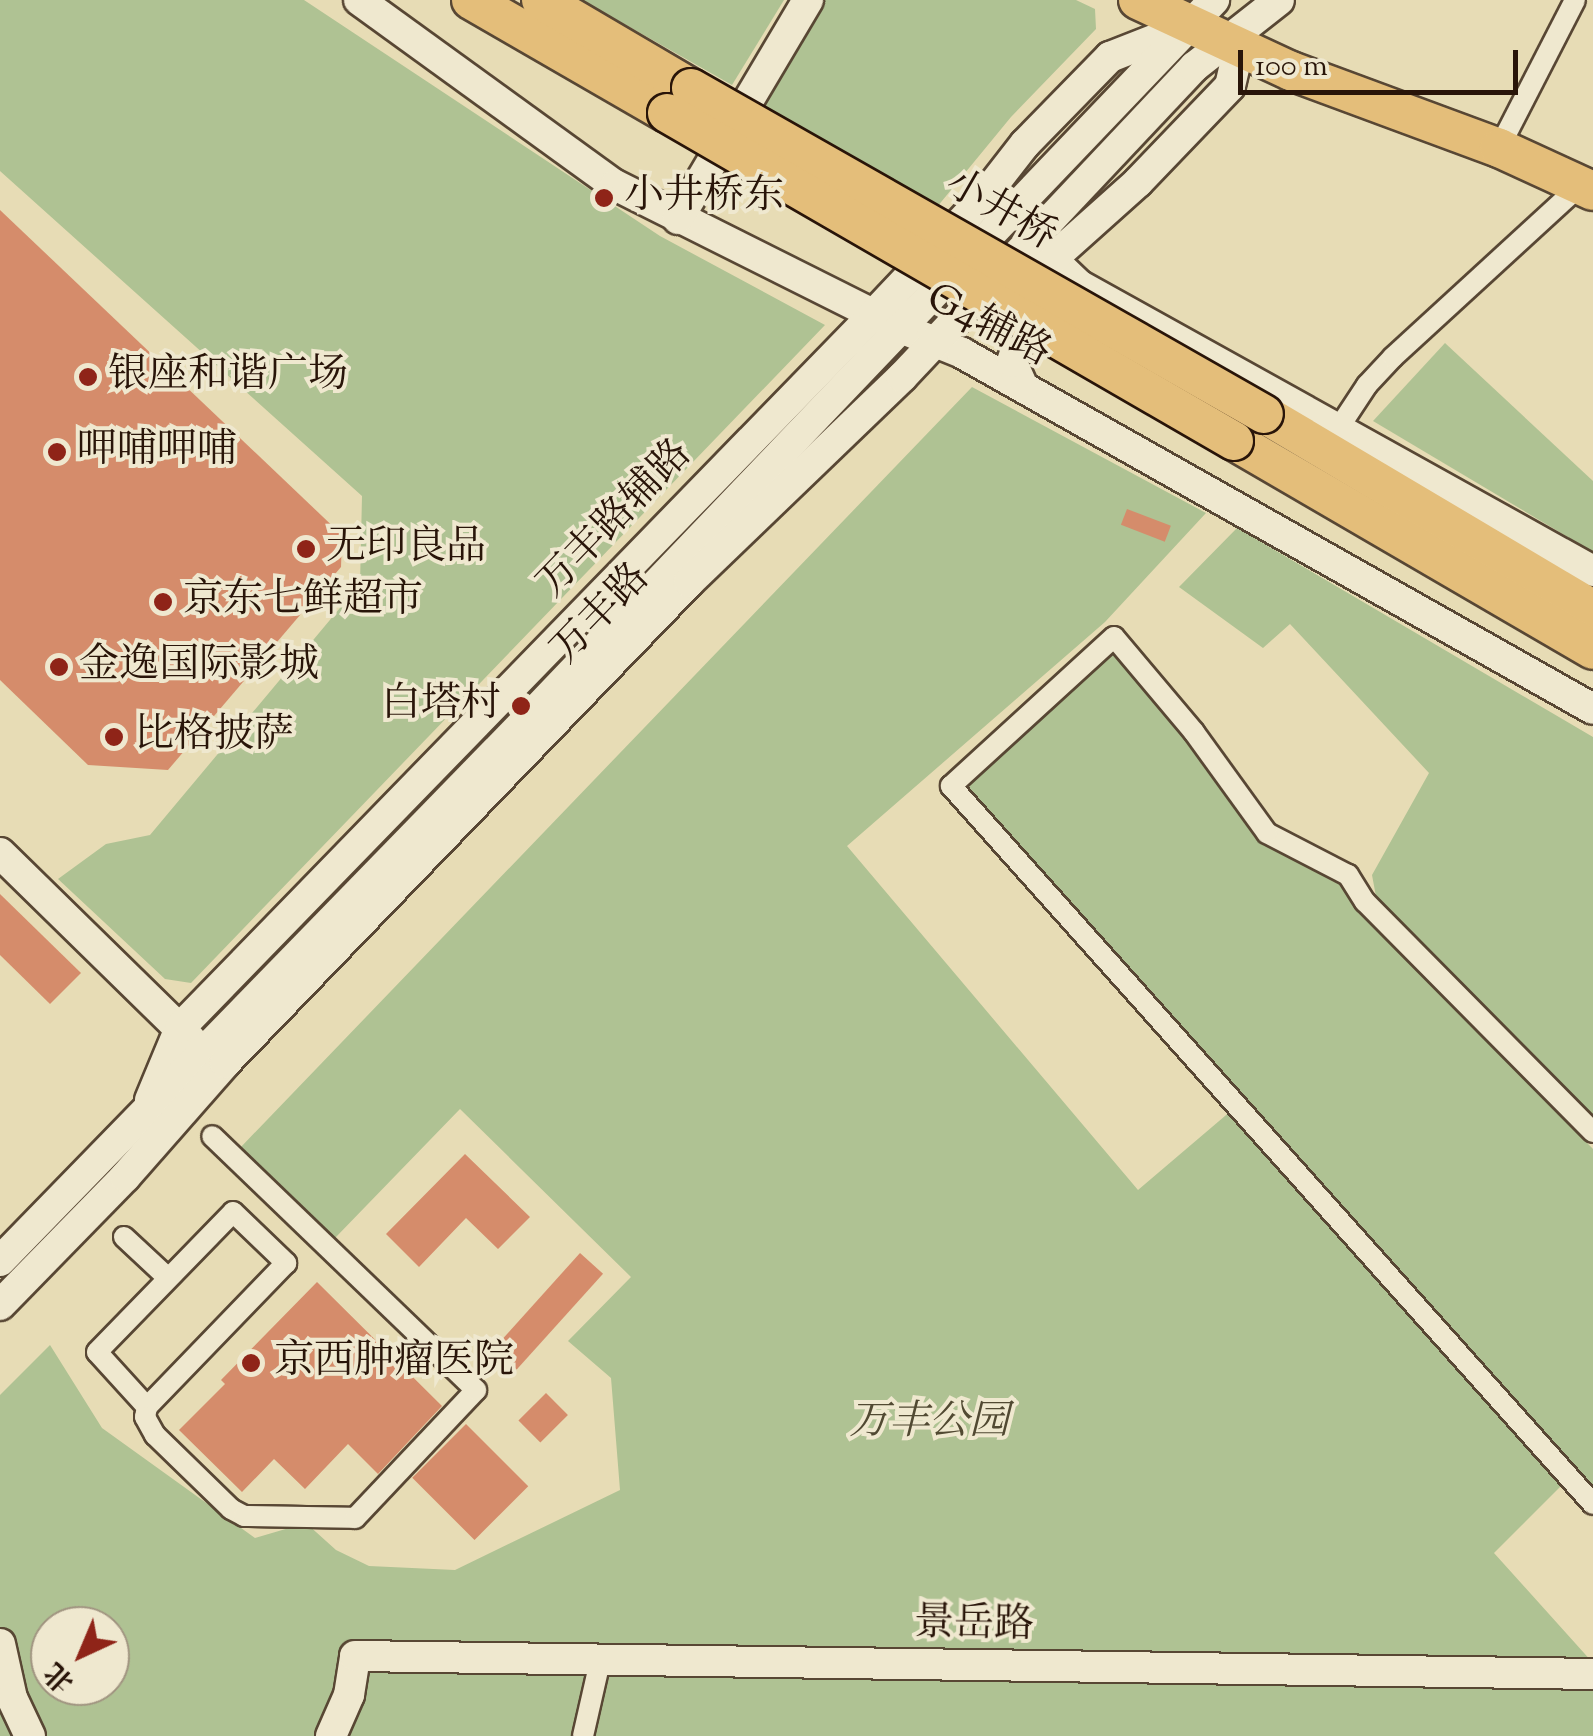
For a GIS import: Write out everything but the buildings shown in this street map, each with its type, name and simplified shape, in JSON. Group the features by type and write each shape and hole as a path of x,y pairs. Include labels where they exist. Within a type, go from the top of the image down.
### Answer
{"highway":[{"path":"471,0 679,100"},
{"path":"540,0 679,100"},
{"path":"1138,0 1201,13 1231,42 1292,72 1499,148 1587,188"},
{"name":"小井桥","path":"679,100 1264,414 1593,608"},
{"name":"小井桥","path":"679,100 1234,441 1593,650"}],"street":[{"name":"G4辅路","path":"359,0 614,185 1023,388 1593,709"},
{"path":"678,219 808,0"},
{"name":"万丰路","path":"0,1305 125,1177 225,1063 689,582 935,342 1009,261 1041,249 1194,68 1280,0"},
{"path":"1499,148 1575,0"},
{"name":"万丰路辅路","path":"145,1113 180,1028 874,314 979,203 1025,144 1110,57 1201,13"},
{"name":"万丰路","path":"0,1261 903,329 1201,13"},
{"path":"1338,429 1367,385 1393,358 1587,188"},
{"path":"1041,249 1079,285 1593,571"},
{"path":"1023,388 1012,362 1020,338 1049,303 1079,285"},
{"path":"1593,1132 1365,902 1348,875 1267,833 1194,732 1114,637 951,786 1593,1504"},
{"path":"0,853 204,1053"},
{"path":"147,1407 97,1352 233,1212 286,1263 147,1407 145,1417 155,1435 244,1516 355,1518 476,1390 212,1136"},
{"path":"124,1236 168,1278"},
{"path":"0,1644 12,1698 30,1736"},
{"name":"景岳路","path":"331,1736 349,1696 355,1656 1593,1674"},
{"path":"583,1736 600,1661"}],"green space":[{"path":"0,0 304,0 660,236 825,325 191,983 165,979 58,879 106,844 150,835 360,584 362,496 0,171"},
{"path":"582,0 784,0 732,85"},
{"path":"825,0 1076,0 1095,9 1096,29 1011,117 937,207 761,104"},
{"path":"1445,343 1593,481 1593,552 1373,421"},
{"name":"万丰公园","path":"972,387 1206,513 1105,622 847,846 1138,1190 1232,1110 1565,1482 1494,1553 1593,1663 1593,1736 0,1736 0,1395 50,1345 102,1428 255,1538 306,1523 336,1550 369,1566 455,1570 620,1490 611,1378 568,1341 631,1277 460,1109 335,1238 240,1148"},
{"path":"1237,528 1593,737 1593,1121 1377,902 1372,875 1429,773 1290,624 1263,648 1179,587"},
{"path":"1114,653 1185,734 1254,836 1341,881 1363,915 1593,1149 1593,1489 965,787"}],"place":[{"name":"小井桥东","path":"604,198"},
{"name":"银座和谐广场","path":"88,377"},
{"name":"呷哺呷哺","path":"57,452"},
{"name":"无印良品","path":"306,549"},
{"name":"京东七鲜超市","path":"163,602"},
{"name":"金逸国际影城","path":"59,667"},
{"name":"白塔村","path":"521,706"},
{"name":"比格披萨","path":"114,737"},
{"name":"京西肿瘤医院","path":"251,1363"}]}
